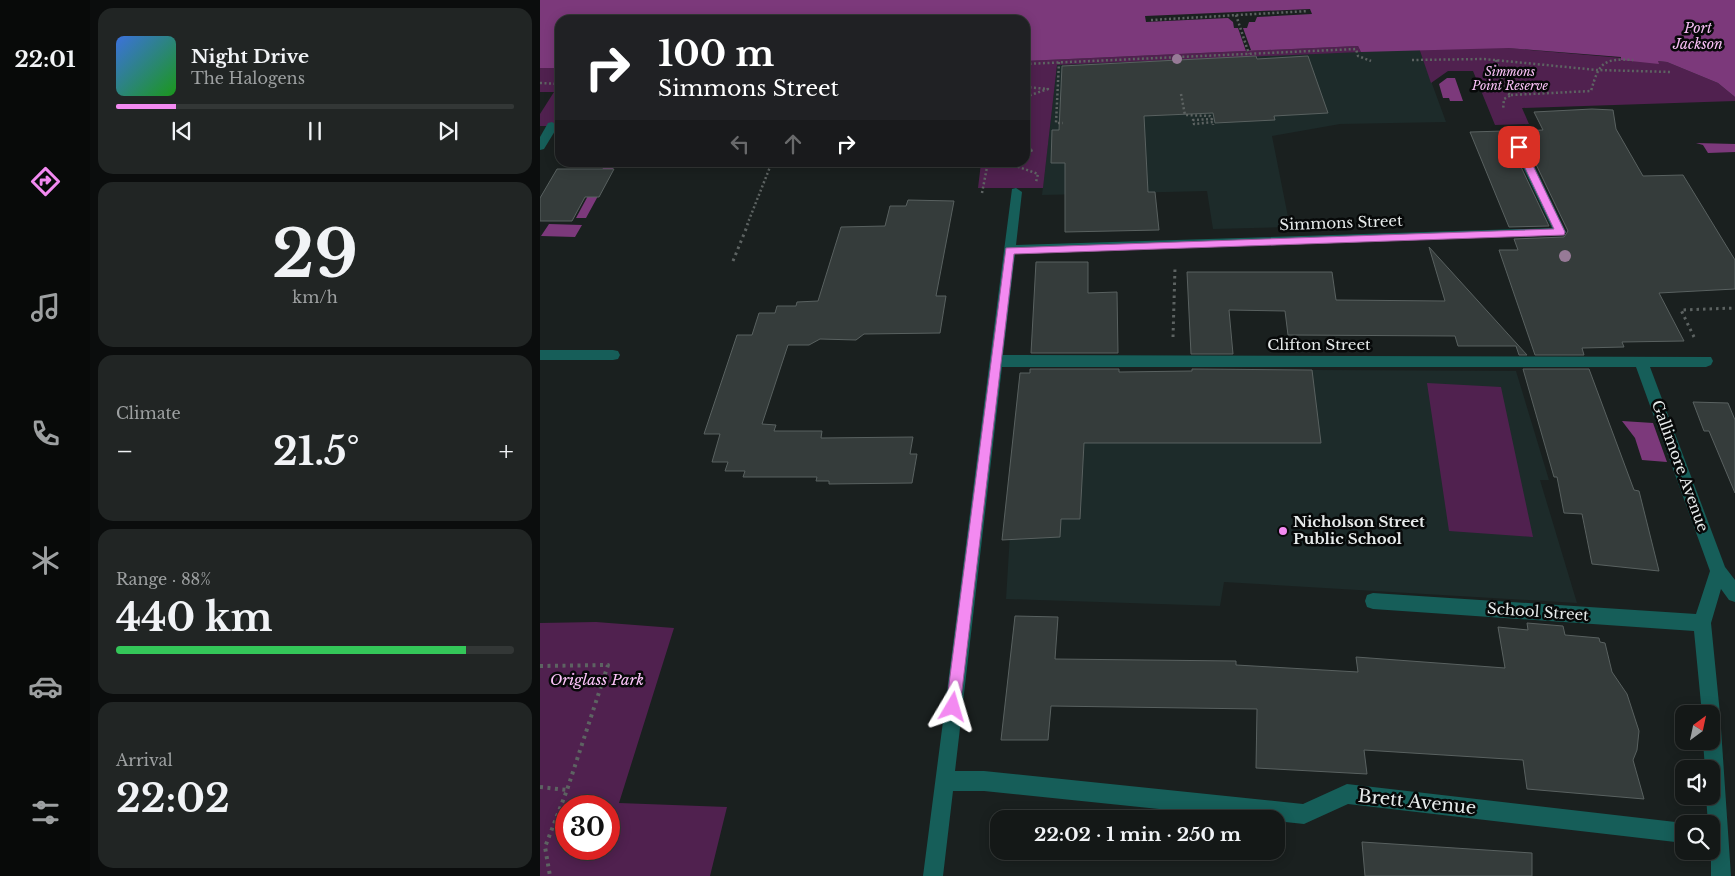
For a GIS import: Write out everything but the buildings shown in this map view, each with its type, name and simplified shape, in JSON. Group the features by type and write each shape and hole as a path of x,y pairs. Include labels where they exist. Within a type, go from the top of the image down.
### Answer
{"street":[{"path":"540,146 552,126"},
{"name":"Simmons Street","path":"1010,250 1560,232 1511,130"},
{"path":"933,876 1016,192"},
{"path":"540,355 613,355"},
{"name":"Clifton Street","path":"996,361 1706,361"},
{"name":"Gallimore Avenue","path":"1641,361 1718,570 1735,594"},
{"path":"1710,705 1702,623 1718,570"},
{"name":"School Street","path":"1373,601 1702,623"},
{"path":"1712,750 1714,815"},
{"name":"Brett Avenue","path":"944,780 984,781 1304,814 1347,794 1675,832"},
{"path":"1719,860 1721,876"}],"path":[{"path":"1151,20 1308,11"},
{"path":"1236,15 1249,52"},
{"path":"1030,64 1249,52 1356,49 1358,56 1372,61"},
{"path":"1412,60 1496,60 1597,70 1672,72"},
{"path":"1496,60 1507,93 1511,95"},
{"path":"1511,130 1505,122 1502,105 1504,99 1511,95 1591,91 1597,70 1607,60 1633,60"},
{"path":"1059,62 1060,75 1056,123 1063,123"},
{"path":"540,83 555,84"},
{"path":"1030,87 1048,89 1030,95"},
{"path":"1181,94 1185,115 1210,116 1212,119 1193,120 1194,124 1212,122 1213,125"},
{"path":"733,261 770,167"},
{"path":"982,193 987,167"},
{"path":"1019,167 1038,174"},
{"path":"1173,361 1176,245"},
{"path":"1681,310 1735,308"},
{"path":"540,666 608,665 567,790 545,847 550,876"},
{"path":"540,787 567,790"}],"shaded area":[{"path":"1419,48 1446,122 1340,124 1272,136 1290,227 1213,229 1207,191 1042,195 1057,65"},
{"name":"Nicholson Street Public School","path":"1312,370 1516,371 1549,480 1540,480 1577,603 1224,582 1220,606 1006,599 1020,373"}],"green space":[{"path":"1358,46 1361,52 1057,65 1043,188 978,188 981,167 1030,167 1030,61"},
{"name":"Simmons Point Reserve","path":"1419,48 1508,48 1667,62 1718,83 1735,97 1735,101 1522,108 1529,124 1495,125 1473,71 1448,71 1431,83"},
{"path":"540,68 555,68 555,126 540,126 540,114 554,92 540,92"},
{"path":"1427,383 1501,387 1533,537 1449,531"},
{"name":"Origlass Park","path":"596,622 674,628 620,800 620,795 555,795 555,860 620,860 620,803 727,807 710,876 540,876 540,623"}],"water":[{"name":"Port Jackson","path":"540,0 1735,0 1735,97 1718,83 1667,62 1658,61 1659,64 1621,60 1621,57 1508,48 1361,52 1358,46 1030,61 1030,15 555,15 555,68 540,68"},
{"path":"1447,78 1455,78 1463,101 1450,101 1449,98 1443,98 1439,84"},
{"path":"1696,143 1735,144 1735,152 1708,153 1703,145"},
{"path":"614,167 586,218 576,218 603,168 596,168"},
{"path":"549,224 582,225 575,237 541,236"},
{"path":"1622,421 1653,423 1667,462 1642,460 1635,438"}],"pier":[{"path":"1310,9 1312,14 1257,17 1255,22 1249,22 1247,28 1243,28 1251,50 1246,51 1238,28 1234,28 1233,22 1228,18 1146,22 1145,16"}],"place":[{"name":"Nicholson Street Public School","path":"1283,531"}],"route":[{"path":"953,707 1010,250 1560,232 1519,147"}]}
